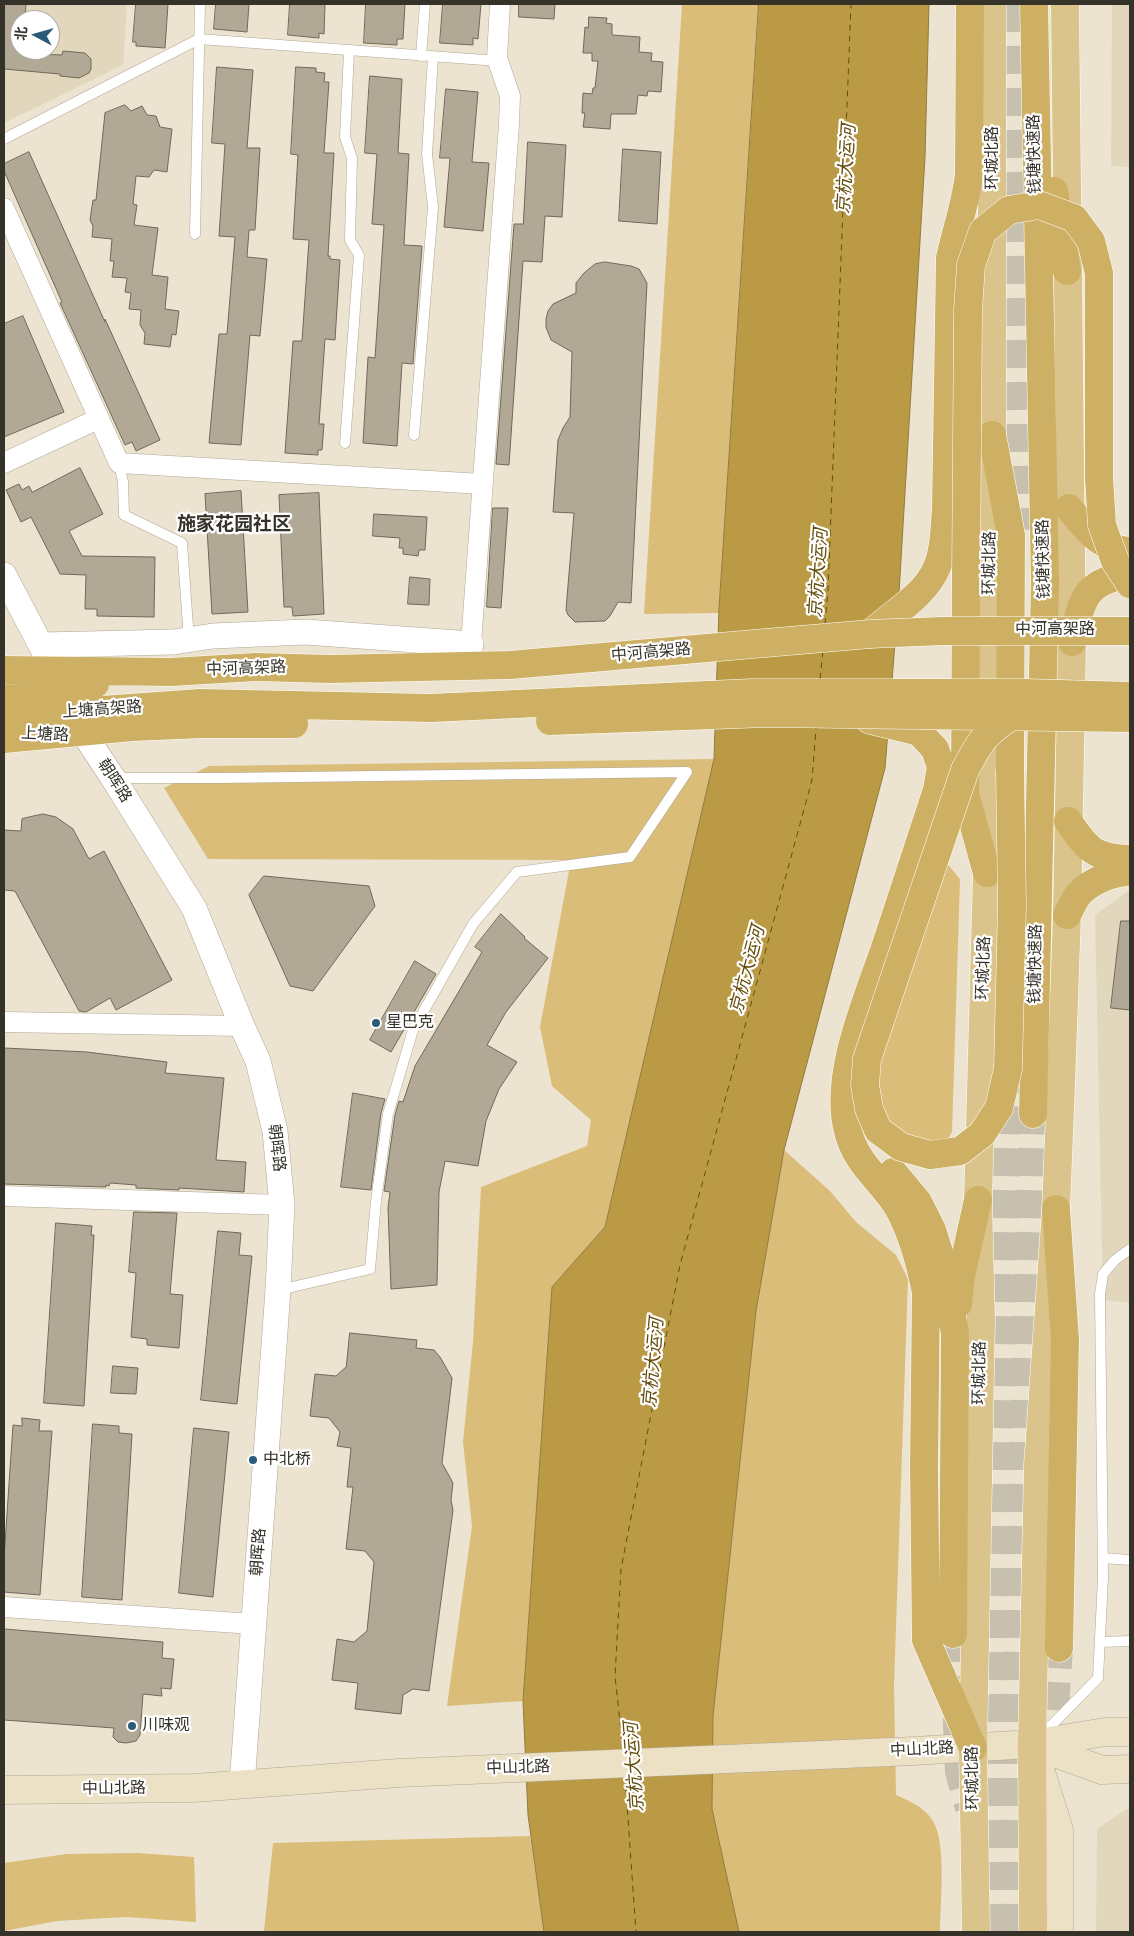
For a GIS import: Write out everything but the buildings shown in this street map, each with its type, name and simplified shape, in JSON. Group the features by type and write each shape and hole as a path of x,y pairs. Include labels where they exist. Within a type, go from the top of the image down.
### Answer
{"highway":[{"path":"870,634 916,597 930,581 938,566 943,542 946,510 950,258 956,226 966,199 970,174 970,4"},
{"name":"钱塘快速路","path":"1033,1114 1045,583 1033,63 1034,4"},
{"path":"1039,4 1051,175 1067,271"},
{"path":"987,872 965,794 968,310 971,266 983,231 1009,210 1039,205 1074,218 1091,242 1100,273 1099,478 1102,525 1115,561 1130,584"},
{"path":"992,435 1011,535 1010,769 1012,906 1008,1060 1006,1079 999,1108 982,1134 960,1151 930,1155 901,1147 878,1130 869,1109 865,1085 867,1059 965,770 980,741 993,728 1010,718"},
{"path":"1070,508 1083,526 1099,542 1110,547 1130,551"},
{"path":"1072,642 1084,598 1095,586 1109,578 1130,573"},
{"name":"中河高架路","path":"171,672 256,668 330,669 510,665 870,634 943,631 1130,631"},
{"path":"4,670 171,672"},
{"name":"上塘高架路","path":"4,697 171,672"},
{"name":"中河高架路","path":"200,703 431,708 751,693 1025,693 1130,696"},
{"path":"200,703 268,724"},
{"name":"上塘高架路","path":"4,718 200,703"},
{"path":"4,739 202,724 467,724 767,713 842,713 1010,718 1130,718"},
{"path":"842,713 919,732 935,749 941,767 937,790 853,1043 844,1094 848,1131 858,1158 899,1208 912,1238 926,1292 924,1466 926,1640 972,1748"},
{"path":"1068,821 1080,838 1094,852 1105,857 1130,859"},
{"path":"1067,915 1079,894 1089,886 1106,877 1130,872"},
{"path":"844,1094 861,1136 918,1202 932,1230 942,1262 955,1333"},
{"path":"953,1634 955,1333 960,1281 978,1200"},
{"path":"1056,1209 1065,1340 1059,1648"}],"main road":[{"name":"环城北路","path":"976,1932 972,1748 982,1320 978,1200 987,872 992,435 992,4"},
{"path":"1033,1932 1032,1744 1038,1465 1056,1209 1067,915 1072,642 1066,8"},
{"path":"4,682 58,678"},
{"name":"上塘路","path":"4,733 86,737"},
{"name":"中山北路","path":"4,1790 194,1788 399,1773 914,1751 1032,1744 1105,1732 1130,1732"},
{"path":"1032,1744 1059,1830 1059,1932"},
{"name":"中山北路","path":"1032,1744 1102,1770 1130,1769"}],"street":[{"path":"41,645 174,642 213,636 306,632 471,644 509,124 510,96 498,61 500,4"},
{"path":"4,208 119,463 483,484"},
{"path":"4,463 98,419"},
{"name":"朝晖路","path":"4,575 58,678 86,737 194,908 258,1061 275,1131 282,1205 278,1290 242,1785"},
{"path":"4,1022 242,1026"},
{"path":"4,1196 282,1205"},
{"path":"4,1607 253,1624"}],"lane":[{"path":"195,234 200,4"},
{"path":"422,56 425,4"},
{"path":"4,139 199,39 498,61"},
{"path":"345,442 359,255 350,240 352,158 345,137 349,51"},
{"path":"414,435 433,207 427,154 432,57"},
{"path":"119,463 124,482 124,515 182,543 189,640"},
{"path":"113,778 686,772 630,857 517,872 473,924 413,1030 388,1114 376,1201 370,1269 278,1290"},
{"path":"1032,1744 1098,1678 1103,1558 1100,1294 1103,1274 1115,1260 1130,1249"},
{"path":"1103,1558 1130,1560"},
{"path":"1100,1642 1130,1641"}],"shaded area":[{"path":"4,4 127,4 123,65 4,123"},
{"path":"682,4 759,4 719,613 644,614"},
{"path":"1112,4 1130,4 1130,167 1111,166"},
{"path":"714,759 605,1227 552,1287 523,1701 447,1706 472,1526 463,1442 473,1342 481,1187 587,1146 591,1120 552,1086 540,1027 571,860 208,859 164,788 209,766"},
{"path":"944,860 960,879 952,1132 942,1149 878,1123 877,1042"},
{"path":"1130,891 1130,1303 1103,1300 1095,915"},
{"path":"784,1150 830,1191 856,1222 896,1255 908,1279 894,1685 896,1795 921,1808 933,1821 937,1832 941,1859 940,1932 739,1932 712,1809 713,1716 756,1311"},
{"path":"1126,1809 1130,1810 1130,1932 1096,1932 1097,1829"},
{"path":"530,1836 544,1932 264,1931 273,1843"},
{"path":"137,1853 194,1857 196,1922 126,1917 57,1921 4,1931 4,1863 67,1854"}],"water":[{"name":"京杭大运河","path":"759,4 929,4 925,157 899,593 885,768 784,1150 756,1311 713,1716 712,1809 739,1932 544,1932 528,1815 523,1701 552,1287 605,1227 714,759 719,609"}],"ferry route":[{"path":"825,624 828,590 851,4"},
{"path":"820,679 823,650"},
{"path":"623,1750 615,1676 621,1569 680,1265 812,780 816,728"},
{"path":"625,1776 636,1932"}],"tunnel":[{"path":"1008,4 1018,530"},
{"path":"997,1932 994,1681 1007,1085"},
{"path":"1019,1932 1017,1676 1033,1114"},
{"path":"953,1634 959,1772 969,1808"},
{"path":"1052,1752 1059,1648"}],"place":[{"name":"星巴克","path":"376,1023"},
{"name":"中北桥","path":"253,1460"},
{"name":"川味观","path":"132,1726"}],"district":[{"name":"施家花园社区","path":"234,525"}]}
